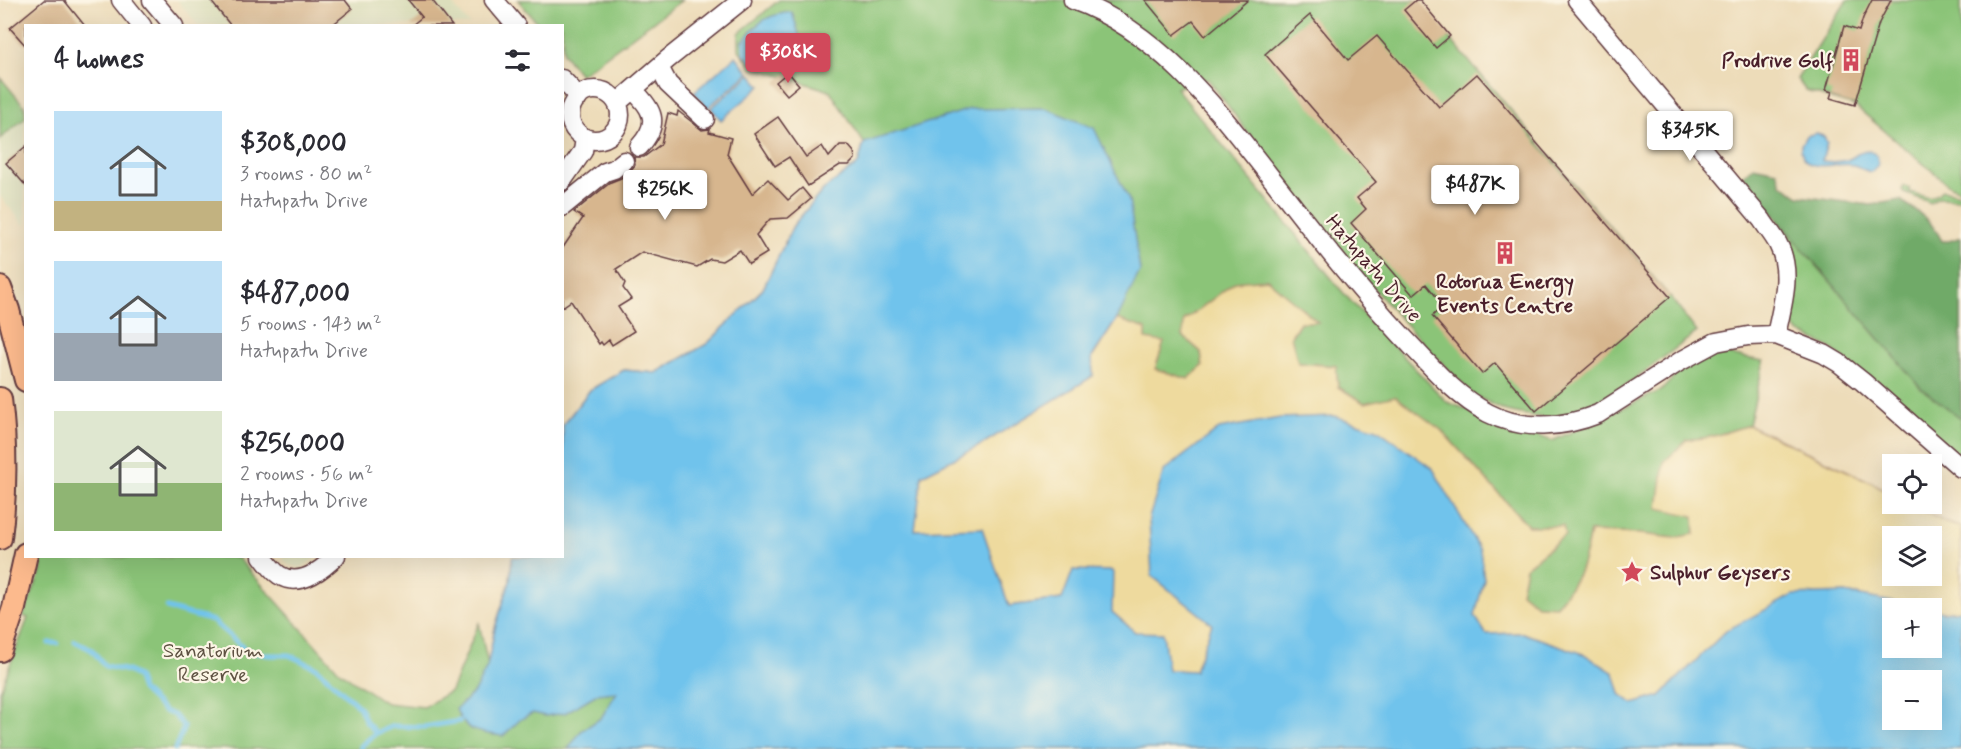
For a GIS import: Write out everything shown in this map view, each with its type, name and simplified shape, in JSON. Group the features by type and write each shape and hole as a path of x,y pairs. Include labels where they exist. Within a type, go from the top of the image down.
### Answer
{"main road":[{"path":"0,288 24,372"},
{"path":"0,399 5,451 0,538"},
{"path":"0,650 14,608 25,558"}],"street":[{"path":"121,0 140,24"},
{"path":"152,0 166,23"},
{"path":"494,0 514,24"},
{"path":"617,103 742,0"},
{"name":"Hatupatu Drive","path":"1073,0 1099,10 1119,22 1192,81 1377,309 1457,391 1474,405 1491,414 1544,426 1584,420 1598,414 1679,362 1715,343 1748,336 1776,334 1824,354 1839,363 1961,468"},
{"path":"1577,0 1762,220 1779,246 1785,270 1784,295 1776,334"},
{"path":"659,67 668,84 705,119"},
{"path":"564,81 579,97"},
{"path":"633,90 649,106 652,117 649,134 639,147"},
{"path":"564,178 584,144 612,134 620,119 617,103 599,91 585,93 579,97 574,103 571,117 576,130 584,144 594,166 599,171 605,172"},
{"path":"584,144 591,171 590,184"},
{"path":"564,205 605,172 624,162"},
{"path":"264,558 280,576 295,579 309,576 334,558"}],"shaded area":[{"path":"177,0 449,0 469,24 197,24"},
{"path":"24,119 24,225 0,196 0,139"},
{"path":"282,558 316,558 300,568 289,565"}],"green space":[{"path":"518,0 682,0 580,75 564,54 564,24 538,24"},
{"name":"Sanatorium Reserve","path":"779,0 1417,0 1670,297 1697,332 1603,403 1554,420 1506,411 1473,395 1319,229 1208,79 1176,88 1346,296 1447,402 1552,441 1662,390 1699,350 1764,361 1749,425 1711,437 1687,440 1695,534 1674,538 1590,532 1582,564 1570,587 1556,606 1537,605 1521,592 1526,567 1565,535 1528,526 1441,430 1364,403 1338,387 1336,366 1298,363 1291,337 1300,322 1317,322 1267,279 1183,336 1201,352 1203,366 1188,379 1154,369 1092,357 1475,616 1793,595 1882,604 1882,658 1942,658 1942,612 1961,610 1961,749 0,749 0,691 28,618 23,616 41,571 41,558 238,558 339,671 386,703 424,707 451,691 479,623 488,665 495,628 510,581 512,558 564,558 564,424 590,390 624,370 656,373 707,344 763,289 793,226 823,190 858,164 864,143 830,91 753,69 739,50 739,33"},
{"path":"1847,0 1961,0 1961,190 1950,186 1855,106 1806,91 1797,79"},
{"path":"0,77 24,106 24,119 0,139"},
{"path":"1753,166 1777,171 1781,184 1799,196 1871,205 1900,200 1924,218 1942,241 1961,237 1961,418 1922,389 1778,220 1743,176"},
{"path":"1904,186 1910,188 1910,192 1927,197 1942,190 1961,194 1961,199 1938,198 1931,203 1904,193 1902,190"},
{"path":"1778,220 1922,389 1961,418 1961,457 1829,347 1798,332 1789,321 1794,294 1792,262"}],"sand":[{"path":"1267,279 1318,322 1300,322 1291,336 1298,363 1336,366 1338,387 1364,403 1395,396 1441,430 1528,526 1563,526 1565,535 1526,567 1521,592 1537,605 1556,606 1570,587 1582,564 1590,532 1674,538 1695,534 1694,516 1658,508 1664,462 1687,440 1711,437 1749,425 1882,488 1882,514 1929,514 1946,523 1961,527 1961,610 1942,612 1942,598 1882,598 1882,600 1845,593 1727,630 1660,696 1633,704 1620,694 1613,673 1522,633 1486,634 1474,616 1484,579 1212,624 1195,671 1168,670 1135,632 1112,612 1062,599 1009,606 982,529 914,530 922,475 979,446 1093,376 1092,358 1117,319 1146,329 1146,339 1164,342 1155,369 1188,379 1203,366 1201,352 1183,336 1184,321 1235,282"}],"water":[{"path":"792,12 799,34 795,43 768,68 756,67 743,53 743,41 754,28 769,17"},
{"path":"736,56 749,73 707,108 694,92"},
{"path":"751,74 761,86 721,120 711,108"},
{"path":"1045,108 1094,128 1129,200 1140,271 1117,319 1092,357 1093,376 979,446 922,475 915,530 982,528 1009,606 1062,599 1073,570 1113,571 1112,612 1135,632 1163,633 1168,670 1195,671 1212,624 1152,576 1149,518 1164,471 1219,429 1280,418 1334,416 1377,429 1433,469 1480,550 1484,579 1475,616 1486,634 1522,633 1584,654 1614,673 1620,694 1633,704 1660,696 1727,630 1793,595 1845,593 1882,600 1882,658 1942,658 1942,612 1961,610 1961,749 568,749 581,731 601,718 617,692 597,694 565,713 545,716 533,713 521,719 503,736 469,727 459,717 456,709 474,692 487,667 495,628 510,581 512,558 564,558 564,424 590,390 624,370 656,373 707,344 763,289 793,226 823,190 858,164 864,143 970,109"},
{"path":"1817,133 1824,137 1827,143 1822,161 1844,161 1864,150 1877,156 1878,165 1871,172 1846,164 1813,165 1802,155 1801,145 1806,136"}],"building":[{"path":"44,0 64,0 83,24 24,24 24,44 10,28"},
{"path":"210,0 345,0 352,9 333,24 229,24"},
{"path":"408,0 432,0 450,24 413,24 422,17"},
{"path":"1145,0 1248,0 1205,36 1193,21 1174,35"},
{"path":"1416,0 1420,0 1450,36 1436,48 1404,10"},
{"name":"Prodrive Golf","path":"1872,0 1891,0 1879,23 1855,105 1830,98 1832,92 1826,90 1844,26 1859,31"},
{"name":"Rotorua Energy Events Centre","path":"1310,15 1348,60 1377,36 1439,107 1477,74 1670,297 1536,411 1495,363 1482,374 1432,316 1444,306 1426,284 1413,295 1351,223 1366,209 1357,198 1376,182 1265,54"},
{"path":"788,72 799,85 787,95 776,82"},
{"path":"678,111 702,130 710,129 709,132 731,138 727,154 752,194 768,179 788,200 802,188 811,199 788,218 770,219 756,235 767,253 749,264 740,250 722,261 710,259 697,267 642,252 616,269 625,283 623,288 631,299 618,307 634,331 612,345 609,340 603,345 601,342 599,344 571,301 564,306 564,246 583,218 574,212 611,182 631,170 635,165 634,157 644,157 661,144 668,113 677,116"},
{"path":"778,117 806,157 822,146 829,157 840,145 848,145 854,152 855,159 849,165 840,165 808,186 789,157 775,166 754,134"},
{"path":"24,148 24,184 6,163"}],"waterway":[{"path":"167,608 213,621 247,651 269,655 289,655 317,668 360,708 366,722 376,733"},
{"path":"75,641 92,650 105,666 128,671 137,676 142,690 164,711 174,715 184,727 175,749"},
{"path":"49,643 57,643"},
{"path":"361,749 361,746 376,733 393,726 424,727 460,721"}],"place":[{"name":"Prodrive Golf","path":"1851,60"},
{"name":"Rotorua Energy Events Centre","path":"1505,253"},
{"name":"Sulphur Geysers","path":"1632,572"}]}
